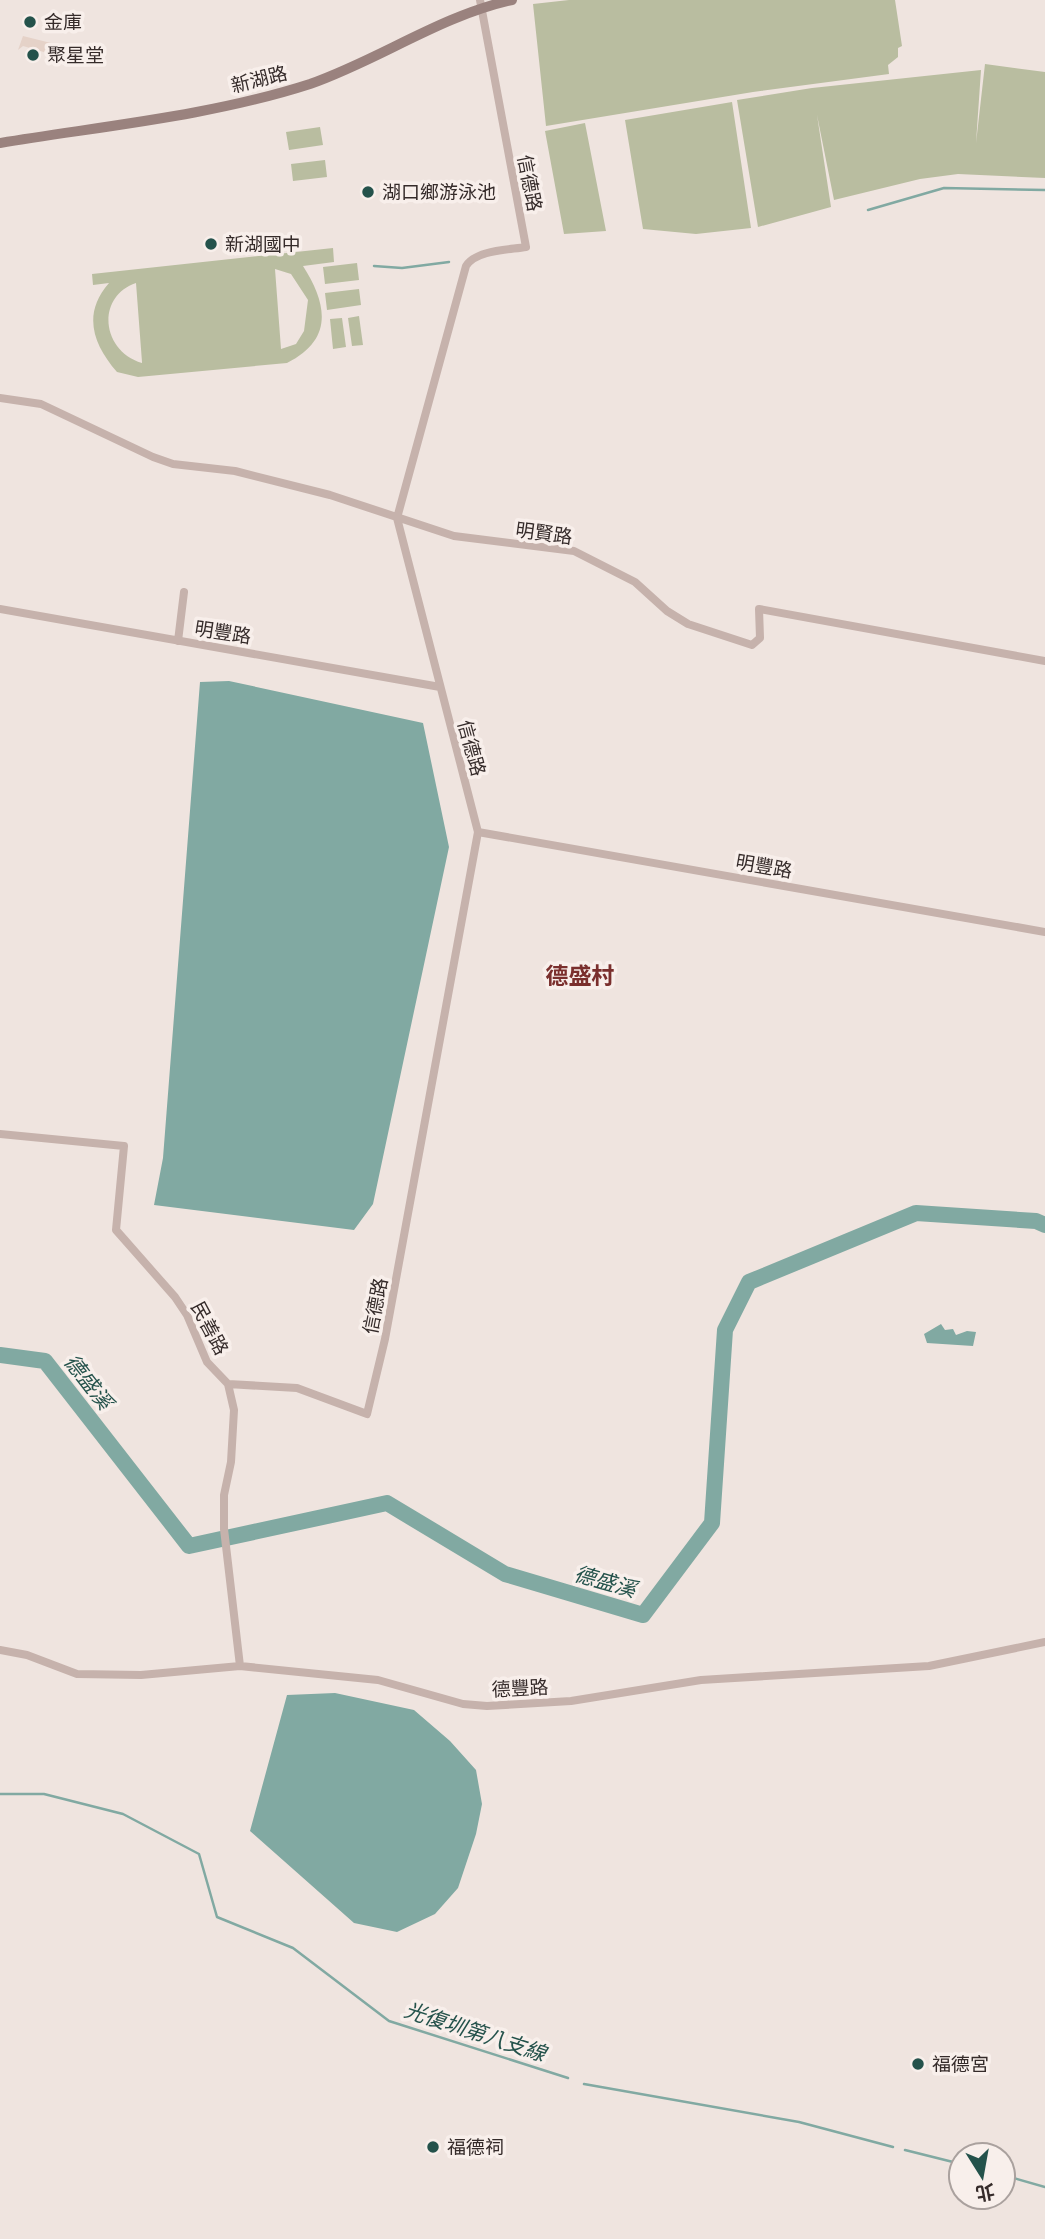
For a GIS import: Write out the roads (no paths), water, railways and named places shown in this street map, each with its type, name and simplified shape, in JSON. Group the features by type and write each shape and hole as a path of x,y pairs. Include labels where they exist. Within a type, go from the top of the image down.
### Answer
{"street":[{"name":"新湖路","path":"0,143 264,98 328,77 481,4 512,0"},
{"name":"信德路","path":"228,1384 297,1388 367,1414 388,1326 478,832 397,518 466,266 471,259 526,247 481,4"},
{"name":"明賢路","path":"0,398 41,404 173,464 235,471 276,481 330,495 454,536 581,554 635,582 667,611 688,624 751,645 760,638 759,608 1045,661"},
{"path":"178,641 184,592"},
{"name":"明豐路","path":"0,609 440,687"},
{"name":"明豐路","path":"478,832 1045,932"},
{"name":"民善路","path":"0,1133 124,1146 116,1230 175,1297 187,1315 207,1362 228,1384"},
{"path":"228,1384 234,1410 231,1462 224,1495 224,1529 240,1666"},
{"name":"德豐路","path":"0,1650 27,1655 77,1674 141,1675 240,1666 378,1680 463,1704 487,1706 583,1699 701,1680 929,1666 1045,1642"}],"water":[{"path":"229,681 423,723 449,847 373,1204 354,1230 154,1205 163,1158 200,682"},
{"path":"941,1324 945,1330 953,1329 956,1335 967,1331 976,1332 973,1346 927,1343 924,1334"},
{"path":"335,1693 414,1710 450,1741 476,1770 482,1804 476,1834 458,1888 435,1914 397,1932 354,1923 250,1831 287,1695"}],"waterway":[{"path":"868,210 944,188 1045,190"},
{"path":"374,266 402,268 449,262"},
{"name":"德盛溪","path":"0,1355 45,1361 189,1546 387,1503 505,1574 643,1615 712,1523 725,1330 749,1282 916,1213 1036,1221 1045,1225"},
{"name":"光復圳第八支線","path":"0,1794 44,1794 123,1814 199,1854 217,1917 293,1948 389,2021 568,2078"},
{"name":"光復圳第八支線","path":"584,2084 799,2122 893,2147"},
{"name":"光復圳第八支線","path":"905,2150 947,2160"},
{"name":"光復圳第八支線","path":"1017,2179 1045,2187"}],"place":[{"name":"金庫","path":"30,22"},
{"name":"聚星堂","path":"33,55"},
{"name":"湖口鄉游泳池","path":"368,192"},
{"name":"新湖國中","path":"211,244"},
{"name":"福德宮","path":"918,2064"},
{"name":"福德祠","path":"433,2147"}],"district":[{"name":"德盛村","path":"580,976"}]}
